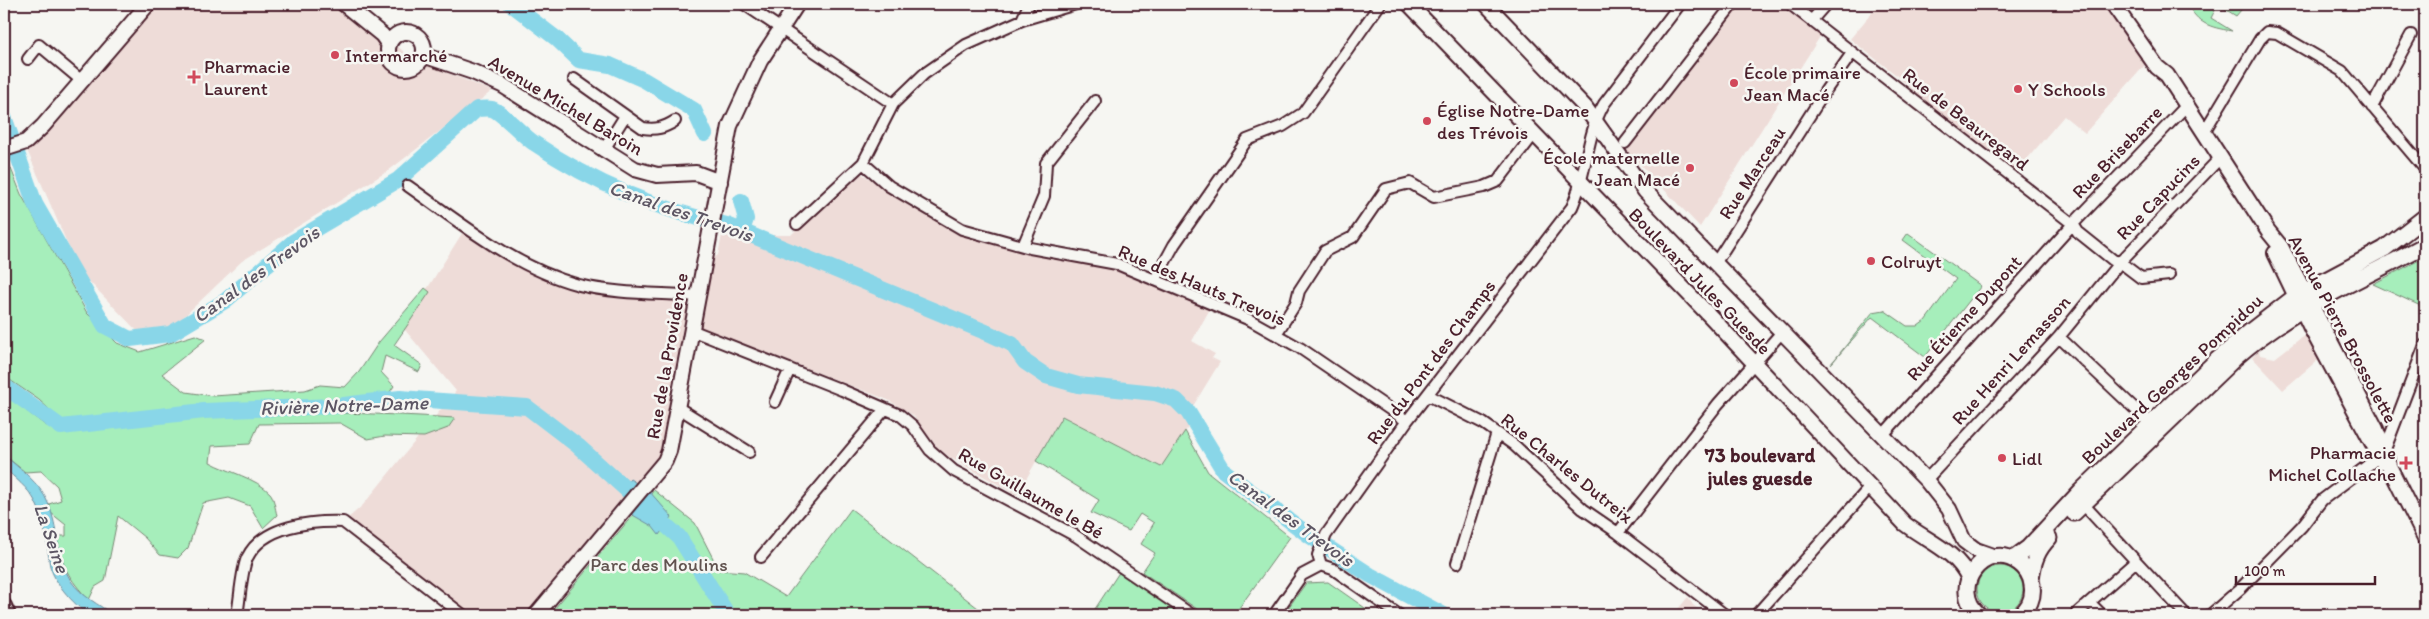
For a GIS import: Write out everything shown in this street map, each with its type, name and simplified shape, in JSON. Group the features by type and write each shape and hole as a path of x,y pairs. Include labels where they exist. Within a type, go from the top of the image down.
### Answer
{"main road":[{"name":"Boulevard Georges Pompidou","path":"2013,559 2028,548 2082,491 2234,344 2377,253 2425,217"},
{"name":"Boulevard Georges Pompidou","path":"2028,611 2032,595 2031,579 2034,561 2039,550 2083,504 2249,345 2286,318 2304,300 2425,245"},
{"path":"1979,615 1967,608 1966,587 1968,577 1978,563 1994,556 2013,559 2027,570 2031,579"}],"street":[{"path":"4,149 22,143 43,126 148,4"},
{"path":"344,4 382,35 389,45 390,57 401,67 413,66 418,63 423,55 422,43 419,38 414,34 402,33 388,28 359,4"},
{"path":"744,4 893,104"},
{"name":"Rue de la Providence","path":"536,615 665,461 669,451 730,126 760,61 797,4"},
{"path":"1022,20 1029,4"},
{"path":"797,224 862,163 893,104 924,74 966,45 1022,20 1076,4"},
{"path":"1155,280 1174,245 1247,140 1283,126 1303,113 1380,4"},
{"name":"Boulevard Jules Guesde","path":"1409,4 1871,486 1905,524 1924,539 1956,557 1968,577"},
{"name":"Boulevard Jules Guesde","path":"1486,4 1595,120 1600,132 1645,191 1926,480 1949,509 1954,524 1964,541 1976,550 1994,556"},
{"path":"1595,120 1680,4"},
{"path":"1625,143 1733,4"},
{"name":"Rue de Beauregard","path":"1790,4 2073,224 2078,232 2113,260 2120,262 2141,278 2169,275"},
{"path":"1812,20 1826,4"},
{"name":"Avenue Pierre Brossolette","path":"2114,4 2157,67 2167,75 2268,231 2281,246 2304,300 2376,428 2383,452 2425,538"},
{"name":"Avenue Pierre Brossolette","path":"2125,4 2164,61 2167,75"},
{"path":"2204,132 2260,39 2268,32 2277,33 2342,71 2425,169"},
{"path":"389,45 396,35 402,33"},
{"path":"2372,107 2411,34"},
{"path":"28,58 39,45 82,81"},
{"name":"Rue Marceau","path":"1716,262 1826,90 1852,53"},
{"name":"Avenue Michel Baroin","path":"423,55 473,72 502,85 602,151 636,170 657,175 696,174 720,182"},
{"path":"574,79 643,128 666,127 675,121"},
{"path":"1023,246 1044,196 1046,163 1095,101"},
{"name":"Rue Brisebarre","path":"2073,224 2187,105"},
{"path":"602,151 625,116"},
{"name":"Rue du Pont des Champs","path":"1320,560 1326,535 1510,285 1572,207 1581,184 1595,120"},
{"path":"1276,334 1296,303 1299,291 1325,251 1353,237 1386,189 1410,183 1434,197 1484,187 1498,181 1534,134"},
{"name":"Rue Capucins","path":"2120,262 2221,157"},
{"name":"Rue des Hauts Trevois","path":"862,163 889,186 962,229 1023,246 1117,264 1250,320 1276,334 1408,422"},
{"path":"408,186 485,240 526,264 552,275 579,285 610,290 697,296"},
{"name":"Rue Étienne Dupont","path":"1882,436 2073,224"},
{"name":"Rue Henri Lemasson","path":"1926,480 2059,337 2120,262"},
{"name":"Rue Guillaume le Bé","path":"691,330 885,409 913,426 930,450 954,471 1076,536 1192,615"},
{"path":"1618,533 1752,362 1782,332"},
{"path":"2059,337 2151,424"},
{"path":"2383,452 2425,345"},
{"path":"2210,615 2235,594 2302,526 2322,500 2383,452 2425,360"},
{"path":"774,402 790,369"},
{"name":"Rue Charles Dutreix","path":"1428,395 1497,433 1536,464 1583,509 1618,533 1725,615"},
{"path":"677,407 749,452"},
{"path":"761,557 885,409"},
{"path":"1457,563 1497,433"},
{"path":"1756,615 1871,486"},
{"path":"2083,504 2186,615"},
{"path":"237,615 247,559 266,535 279,529 343,522 463,615"},
{"path":"1274,615 1302,576 1320,560 1399,615"},
{"path":"2075,615 2135,562"},
{"path":"2090,603 2102,615"},
{"path":"4,606 8,615"}],"shaded area":[{"path":"146,4 349,4 411,58 492,91 388,171 242,261 172,328 140,334 79,271 27,150"},
{"path":"1739,4 1781,4 1821,35 1700,227 1627,151"},
{"name":"Y Schools","path":"1879,4 2102,4 2145,65 2085,133 2064,116 2016,172 1934,109 1895,74 1850,39"},
{"path":"857,171 947,226 979,241 1039,255 1096,263 1210,309 1192,341 1215,354 1212,358 1220,362 1193,406 1189,426 1161,467 1062,416 1017,495 951,458 937,447 913,415 888,400 700,327 703,295 715,257 718,255 722,235 791,235"},
{"path":"466,227 544,270 605,290 699,292 668,458 534,615 467,615 346,520 363,505 456,391 400,324 429,286"},
{"path":"2306,334 2319,359 2283,390 2252,357 2259,350 2260,355 2275,358"},
{"path":"1688,597 1693,605 1706,615 1673,615"}],"green space":[{"path":"2187,4 2246,4 2236,16 2225,9 2216,8 2211,18 2232,31 2210,26 2200,20"},
{"path":"6,156 21,194 87,313 117,343 140,352 195,335 206,339 162,374 186,392 213,396 305,390 320,385 345,387 359,372 379,342 425,288 430,292 394,345 422,365 419,372 385,356 381,372 394,386 387,396 336,401 167,410 92,420 62,421 39,400 4,376 4,158"},
{"path":"1908,233 1981,286 1925,357 1872,317 1831,364 1873,312 1884,310 1907,326 1918,326 1925,321 1956,279 1903,240"},
{"path":"2425,257 2425,308 2373,284"},
{"path":"4,394 45,425 58,431 203,415 347,413 455,418 448,428 424,437 385,436 368,439 340,423 259,424 250,444 212,446 210,462 250,479 264,488 271,495 277,515 263,528 250,506 229,498 203,503 188,548 178,558 160,555 145,538 118,516 105,581 95,587 89,600 71,578 61,556 56,536 66,536 66,525 51,513 49,504 61,500 57,486 41,471 25,472 4,455"},
{"path":"1062,416 1161,467 1185,431 1208,472 1290,537 1234,615 1206,615 1142,572 1155,553 1141,544 1154,523 1140,514 1129,531 1091,513 1099,500 1036,461"},
{"name":"Parc des Moulins","path":"654,490 695,523 719,570 744,572 786,597 851,509 978,608 973,615 549,615"},
{"path":"2000,566 2013,570 2019,576 2023,589 2019,602 2013,608 2000,612 1987,608 1981,602 1977,589 1981,576 1987,570"},
{"path":"1120,571 1181,615 1091,615"},
{"path":"1328,582 1375,615 1283,615 1306,583"}],"water":[{"name":"La Seine","path":"4,455 40,489 48,503 63,563 75,587 113,615 89,615 70,598 58,583 50,567 41,515 29,492 4,468"},
{"path":"630,479 649,491 672,517 659,535 652,526 631,514 635,507 619,492"}],"waterway":[{"path":"511,4 557,39 579,60 610,65 644,80 694,110 705,134"},
{"name":"Canal des Trevois","path":"4,117 35,204 105,326 130,339 170,334 225,301 293,242 398,180 477,109 492,109 534,143 579,171 603,183 651,203 727,225 988,333 1012,344 1025,362 1046,376 1078,385 1155,393 1176,400 1188,412 1224,471 1310,536 1370,575 1444,615"},
{"path":"741,201 746,219 742,231"},
{"name":"Rivière Notre-Dame","path":"4,386 61,427 204,411 336,406 400,398 527,407 578,446 679,537 728,615"}],"place":[{"name":"Intermarché","path":"335,55"},
{"name":"Pharmacie Laurent","path":"194,77"},
{"name":"École primaire Jean Macé","path":"1734,83"},
{"name":"Y Schools","path":"2018,89"},
{"name":"Église Notre-Dame des Trévois","path":"1427,121"},
{"name":"École maternelle Jean Macé","path":"1690,168"},
{"name":"Colruyt","path":"1871,261"},
{"name":"Lidl","path":"2002,458"},
{"name":"Pharmacie Michel Collache","path":"2406,463"}],"district":[{"name":"73 boulevard jules guesde","path":"1760,466"}]}
